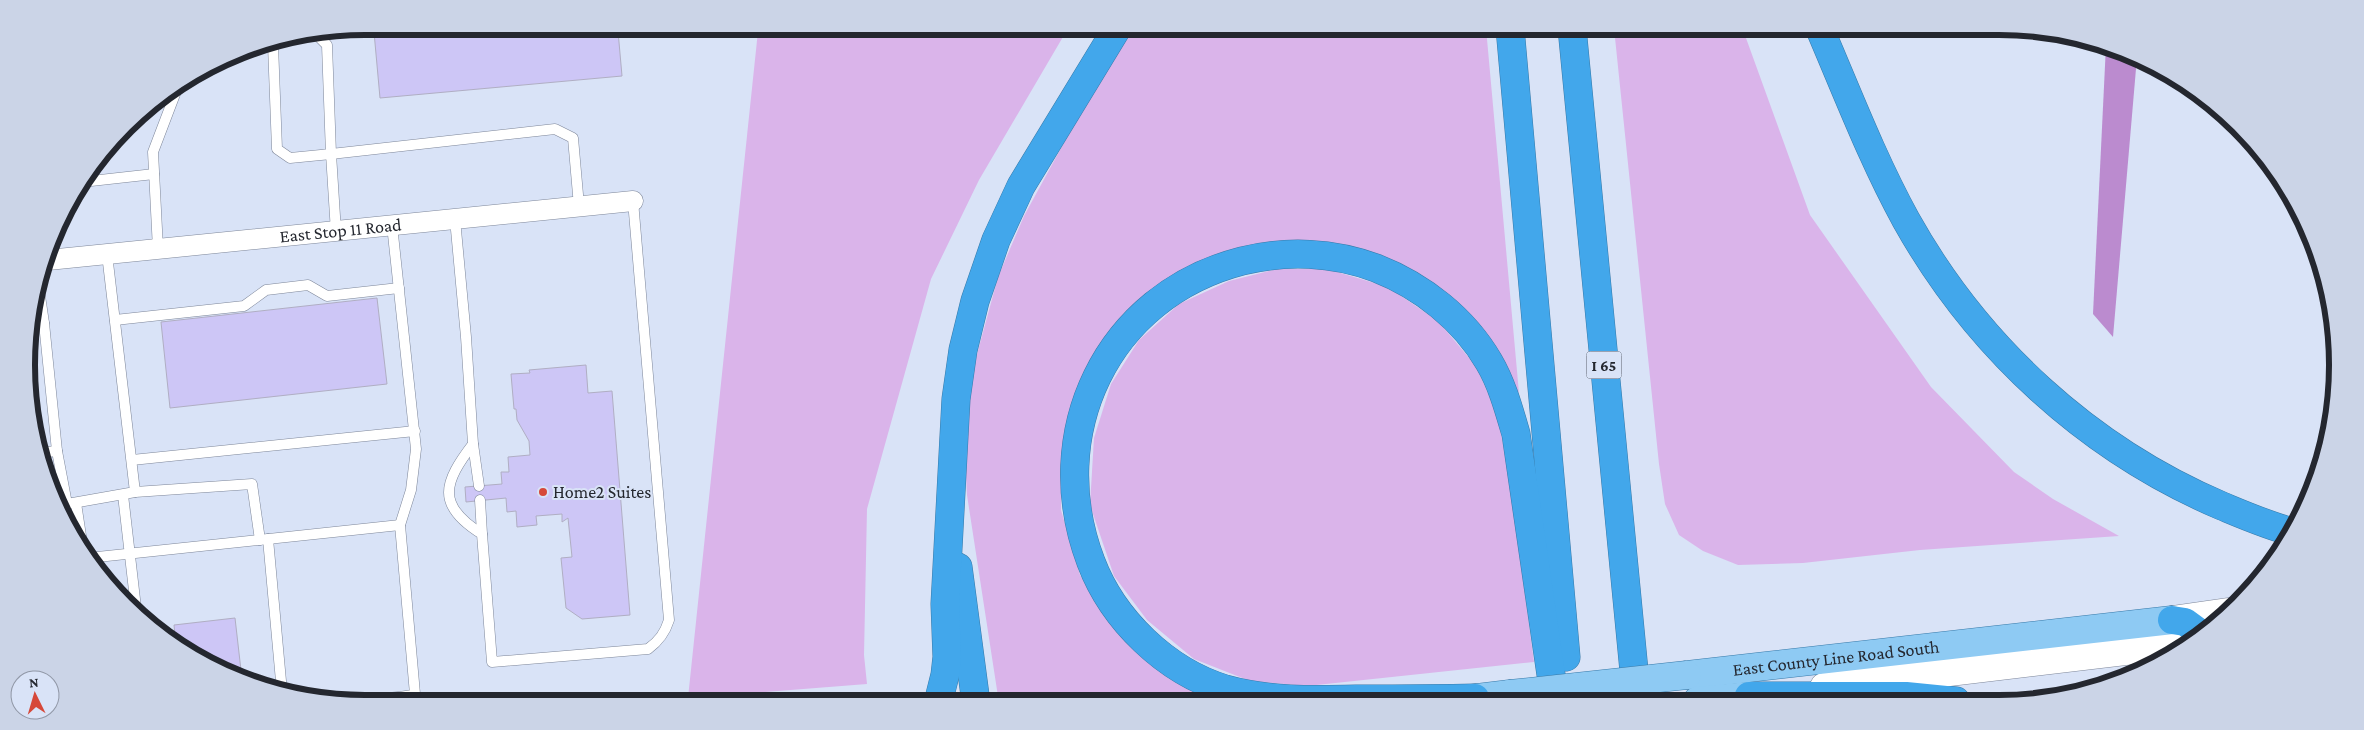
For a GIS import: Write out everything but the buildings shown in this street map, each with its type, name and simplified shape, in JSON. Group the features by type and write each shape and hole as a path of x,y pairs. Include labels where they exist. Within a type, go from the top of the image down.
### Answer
{"highway":[{"path":"941,695 947,657 945,604 949,506 956,399 963,350 981,281 1002,226 1021,186 1113,35"},
{"path":"1511,35 1569,695"},
{"name":"I 65","path":"1573,35 1636,695"},
{"path":"1822,35 1861,125 1906,220 1953,294 2009,360 2072,417 2144,467 2206,499 2253,519 2285,529"},
{"path":"1257,695 1224,688 1199,678 1176,665 1138,634 1106,594 1094,571 1079,525 1073,484 1076,443 1081,417 1111,351 1146,312 1165,296 1228,265 1274,255 1315,255 1365,264 1417,287 1458,321 1490,363 1509,408 1516,434 1554,695"},
{"path":"949,506 963,595 975,695"},
{"path":"1626,573 1646,695"},
{"path":"2172,620 2185,622 2196,630"}],"main road":[{"name":"East County Line Road South","path":"1501,695 2216,614"},
{"name":"East County Line Road South","path":"1756,695 2172,645"}],"street":[{"name":"East Stop 11 Road","path":"53,260 633,201"}],"lane":[{"path":"320,38 327,45 336,232"},
{"path":"273,48 277,149 290,158 555,129 573,138 579,206"},
{"path":"158,249 153,152 174,96"},
{"path":"92,181 154,174"},
{"path":"480,500 492,662 648,649 658,642 669,620 633,201"},
{"path":"455,219 479,486"},
{"path":"392,225 416,449 411,490 400,525 414,694 410,695"},
{"path":"107,254 135,492"},
{"path":"115,320 244,306 266,290 308,285 327,296 399,288"},
{"path":"41,302 57,451 67,504 135,492 252,484 264,539 281,684"},
{"path":"38,324 44,323"},
{"path":"132,460 414,431"},
{"path":"474,444 459,462 448,482 450,500 462,522 482,534"},
{"path":"47,452 57,451"},
{"path":"123,494 135,601"},
{"path":"76,503 80,532"},
{"path":"97,557 400,525"}],"shaded area":[{"path":"758,35 1064,35 979,180 931,279 867,509 864,655 867,684 726,695 688,695"},
{"path":"1129,35 1487,35 1519,393 1484,333 1435,284 1375,255 1319,243 1280,241 1220,255 1172,277 1124,313 1080,380 1062,449 1061,510 1080,575 1118,634 1176,683 1204,695 998,695 967,495 964,442 973,369 998,277 1024,216 1066,139"},
{"path":"1615,35 1745,35 1810,215 1931,387 2014,472 2053,499 2119,536 1920,550 1803,563 1738,565 1703,551 1679,535 1665,504 1659,464"},
{"path":"2106,53 2136,65 2113,337 2093,314"},
{"path":"1277,269 1327,269 1388,287 1438,321 1476,366 1498,416 1511,488 1534,662 1307,686 1250,681 1194,659 1147,620 1114,576 1090,505 1094,438 1111,384 1139,340 1179,304 1229,281"}],"place":[{"name":"Home2 Suites","path":"543,492"}]}
